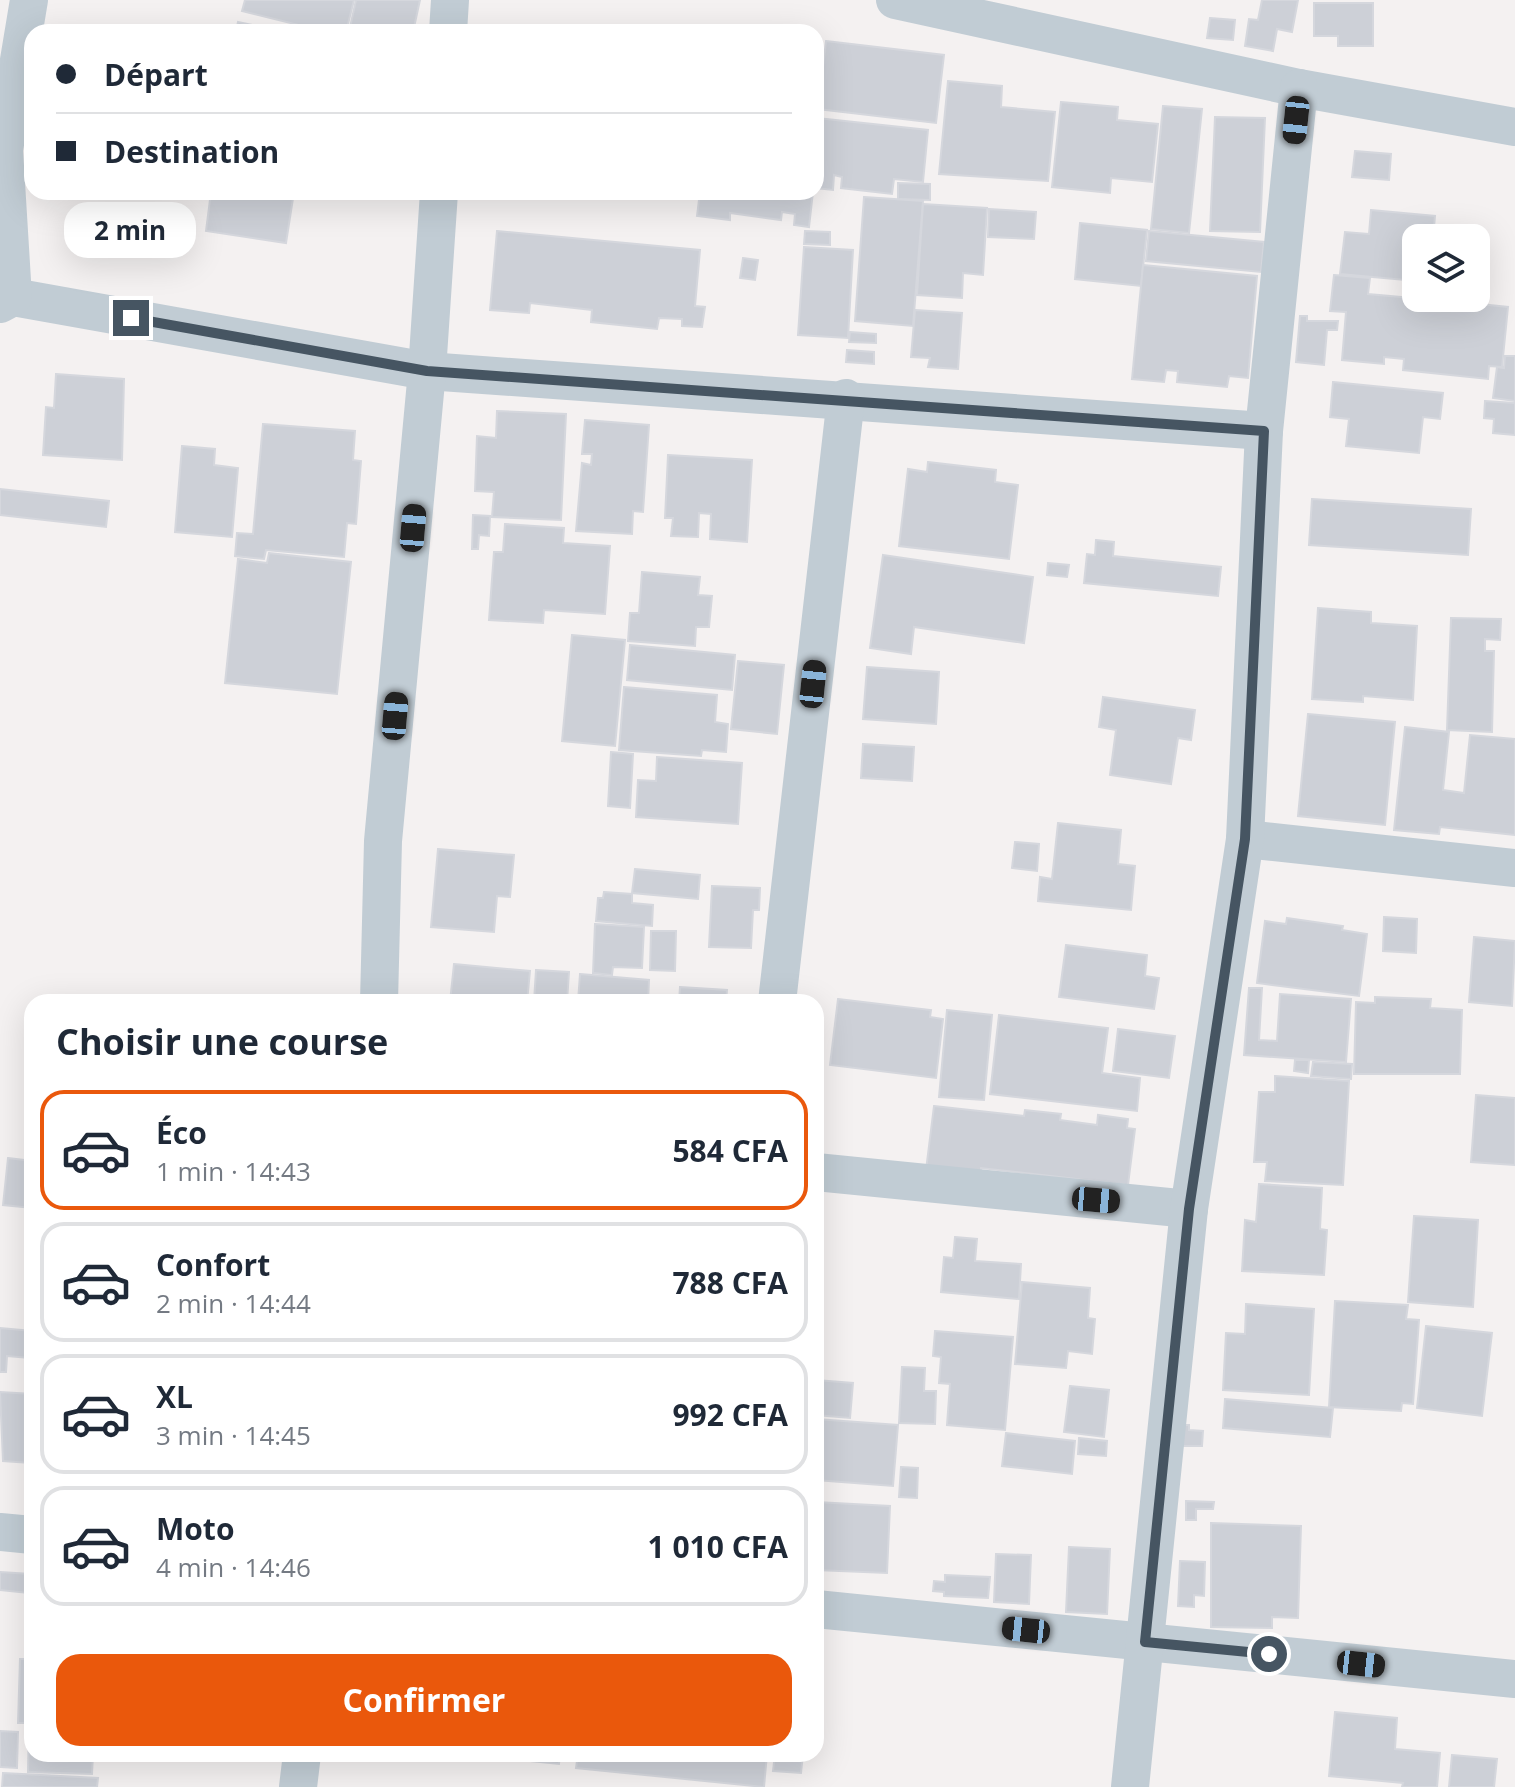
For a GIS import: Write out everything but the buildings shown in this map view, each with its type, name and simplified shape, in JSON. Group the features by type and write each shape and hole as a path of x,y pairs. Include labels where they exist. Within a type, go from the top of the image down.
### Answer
{"street":[{"path":"25,24 29,0"},
{"path":"448,24 450,0"},
{"path":"895,0 1299,88 1515,127"},
{"path":"24,30 4,150 6,300 427,371 846,398 1264,431"},
{"path":"1130,1787 1189,1209 1245,839 1264,431 1299,88"},
{"path":"379,994 383,841 427,371 438,200"},
{"path":"778,994 846,398"},
{"path":"1245,839 1515,868"},
{"path":"824,1173 1189,1209"},
{"path":"0,1532 24,1534"},
{"path":"824,1610 1515,1679"},
{"path":"298,1787 301,1762"}],"route":[{"path":"131,318 427,371 846,398 1264,431 1245,839 1189,1209 1145,1642 1269,1654"}]}
